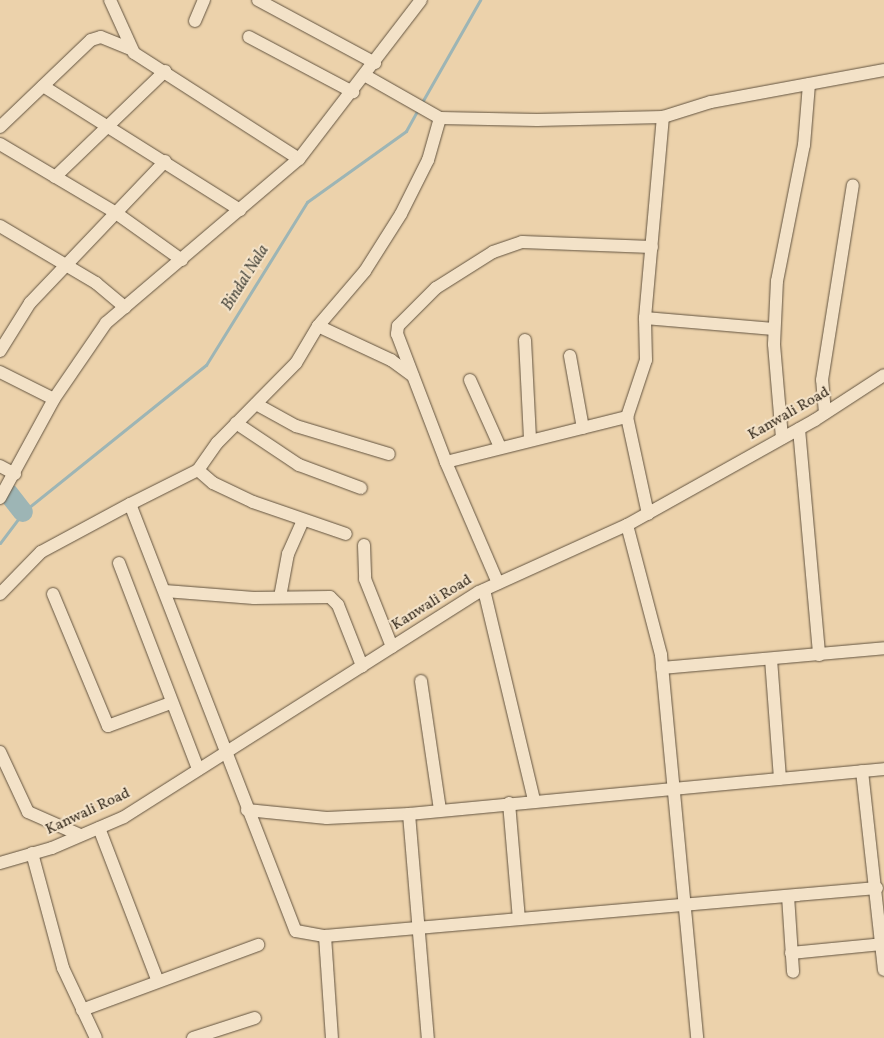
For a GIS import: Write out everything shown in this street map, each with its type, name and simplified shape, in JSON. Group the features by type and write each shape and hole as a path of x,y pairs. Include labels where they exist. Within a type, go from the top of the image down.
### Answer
{"street":[{"path":"110,0 130,49"},
{"path":"195,21 204,0"},
{"path":"258,0 375,63"},
{"path":"0,498 15,474 54,399 106,323 299,159 366,76 416,1"},
{"path":"0,127 97,36 130,49 299,159"},
{"path":"249,37 353,92"},
{"path":"366,76 437,117 663,117 711,102 884,70"},
{"path":"55,177 165,71"},
{"path":"782,438 774,329 777,281 804,145 809,84"},
{"path":"43,86 109,125 240,210"},
{"path":"0,594 41,552 198,470 236,423 296,363 318,326 365,271 401,214 428,160 437,117"},
{"path":"648,514 627,417 646,360 645,318 663,117"},
{"path":"0,144 116,213 182,260"},
{"path":"0,351 30,302 68,266 165,161"},
{"path":"825,414 822,380 854,185"},
{"path":"0,226 68,266 126,307"},
{"path":"498,583 446,462 397,334 403,318 436,288 493,252 541,241 652,247"},
{"path":"645,318 774,329"},
{"path":"318,326 391,360 413,376"},
{"path":"525,340 530,440"},
{"path":"570,356 583,428"},
{"path":"0,372 54,399"},
{"name":"Kanwali Road","path":"0,863 32,854 99,828 198,769 484,590 648,514 825,414 884,375"},
{"path":"470,380 500,447"},
{"path":"256,404 296,426 389,454"},
{"path":"446,462 500,447 627,417"},
{"path":"236,423 264,446 299,465 361,488"},
{"path":"799,429 818,655"},
{"path":"0,466 15,474"},
{"path":"198,470 213,483 303,521 346,534"},
{"path":"130,504 165,591 247,810 296,931 325,936 877,888"},
{"path":"280,597 288,554 303,521"},
{"path":"627,525 662,668 697,1038"},
{"path":"364,545 365,579 392,647"},
{"path":"119,563 171,704 198,769"},
{"path":"484,590 534,800"},
{"path":"165,591 335,600 362,666"},
{"path":"53,594 108,726 171,704"},
{"path":"662,668 884,648"},
{"path":"771,659 780,779"},
{"path":"421,681 440,810"},
{"path":"0,752 28,812 80,835"},
{"path":"247,810 327,818 410,814 534,800 673,790 884,769"},
{"path":"862,771 877,888 884,970"},
{"path":"509,803 519,919"},
{"path":"410,814 428,1038"},
{"path":"99,828 157,979"},
{"path":"32,854 48,923 82,1010 96,1038"},
{"path":"788,896 793,972"},
{"path":"325,936 332,1038"},
{"path":"791,952 882,944"},
{"path":"82,1010 157,979 258,945"},
{"path":"194,1038 255,1018"}],"waterway":[{"name":"Bindal Nala","path":"421,104 480,0"},
{"name":"Bindal Nala","path":"0,543 23,512 206,365 307,202 406,131 418,109"},
{"path":"8,493 23,512"}]}
